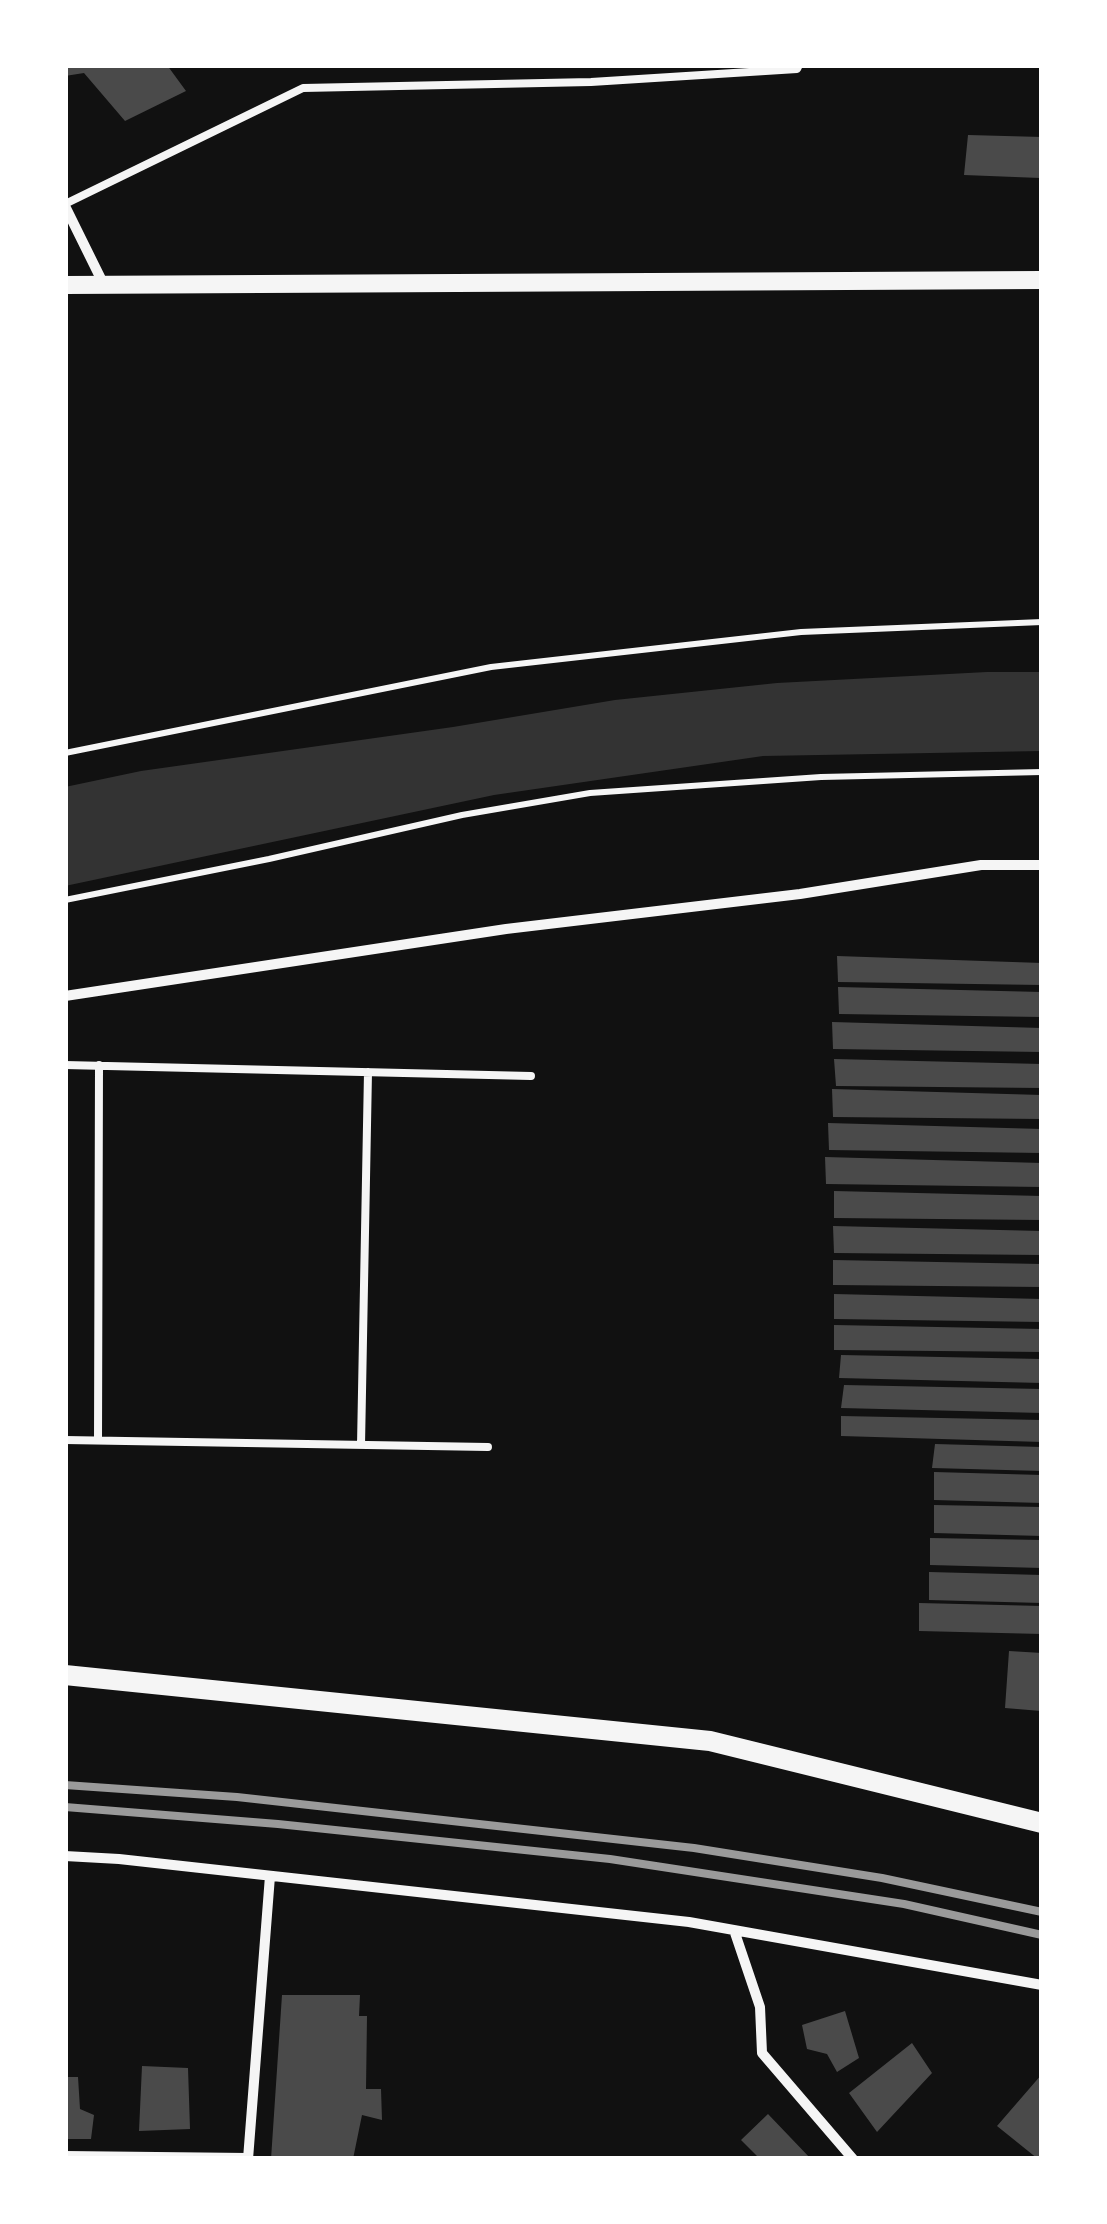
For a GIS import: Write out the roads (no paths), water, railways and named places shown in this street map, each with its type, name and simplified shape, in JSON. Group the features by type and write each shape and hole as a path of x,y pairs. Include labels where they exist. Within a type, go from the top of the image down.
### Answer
{"main road":[{"path":"65,1675 710,1741 1042,1823"}],"street":[{"path":"65,205 104,285"},
{"path":"65,285 1042,280"},
{"path":"65,996 506,929 800,894 981,865 1042,865"},
{"path":"65,1856 559,1906 734,1930 1042,1985"},
{"path":"248,2158 270,1876"},
{"path":"734,1930 760,2007 762,2053 853,2159"}],"lane":[{"path":"65,205 303,88 591,82 797,69 799,65"},
{"path":"65,1065 531,1076"},
{"path":"98,1440 99,1065"},
{"path":"361,1445 368,1072"},
{"path":"65,1440 488,1448"},
{"path":"65,2155 248,2158"}],"railway":[{"path":"65,1785 237,1797 694,1848 882,1878 1042,1912"},
{"path":"65,1807 278,1824 610,1859 904,1904 1042,1935"}]}
